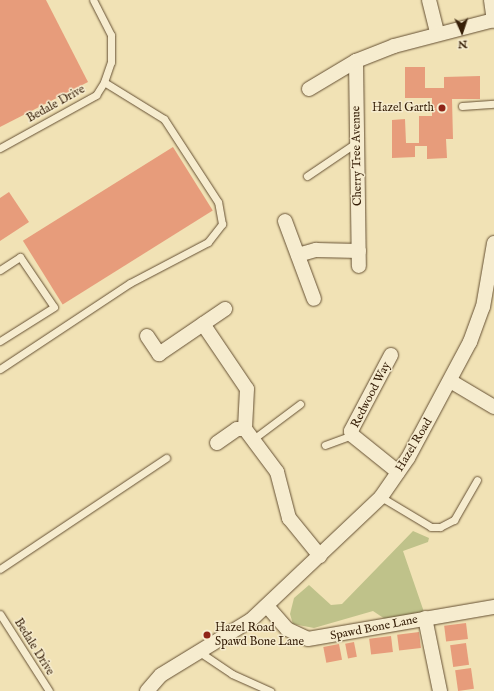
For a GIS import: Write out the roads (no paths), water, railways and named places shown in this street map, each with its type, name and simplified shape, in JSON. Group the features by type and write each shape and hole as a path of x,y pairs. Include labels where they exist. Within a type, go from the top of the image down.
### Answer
{"street":[{"path":"429,0 437,32"},
{"path":"309,89 356,61 437,32 494,20 491,0"},
{"name":"Cherry Tree Avenue","path":"356,61 359,266"},
{"path":"285,221 314,299"},
{"name":"Hazel Road","path":"147,691 161,675 201,653 267,606 381,497 398,472 452,382 483,307 494,243"},
{"path":"298,255 316,250 358,252"},
{"path":"147,336 159,354 225,309"},
{"path":"203,324 247,389 249,434"},
{"name":"Redwood Way","path":"391,355 352,435 398,472"},
{"path":"452,382 494,407"},
{"path":"217,443 237,429 249,434 277,472 289,518 320,556"},
{"name":"Spawd Bone Lane","path":"267,606 287,629 308,639 494,607"},
{"path":"425,618 440,691"}],"lane":[{"name":"Bedale Drive","path":"0,148 96,95 104,82 111,62 111,35 93,0"},
{"path":"1,367 130,283 208,242 222,224 218,202 164,119 104,82"},
{"path":"462,106 494,104"},
{"path":"306,176 357,142"},
{"path":"0,270 20,257 54,307 0,341"},
{"path":"249,434 300,404"},
{"name":"Redwood Way","path":"326,445 352,435"},
{"path":"0,569 166,458"},
{"path":"381,497 431,527 440,527 454,520 477,480"},
{"name":"Bedale Drive","path":"0,614 49,691"},
{"path":"201,653 232,674 270,691"}],"place":[{"name":"Hazel Garth","path":"442,108"},
{"name":"Hazel Road Spawd Bone Lane","path":"207,635"}]}
